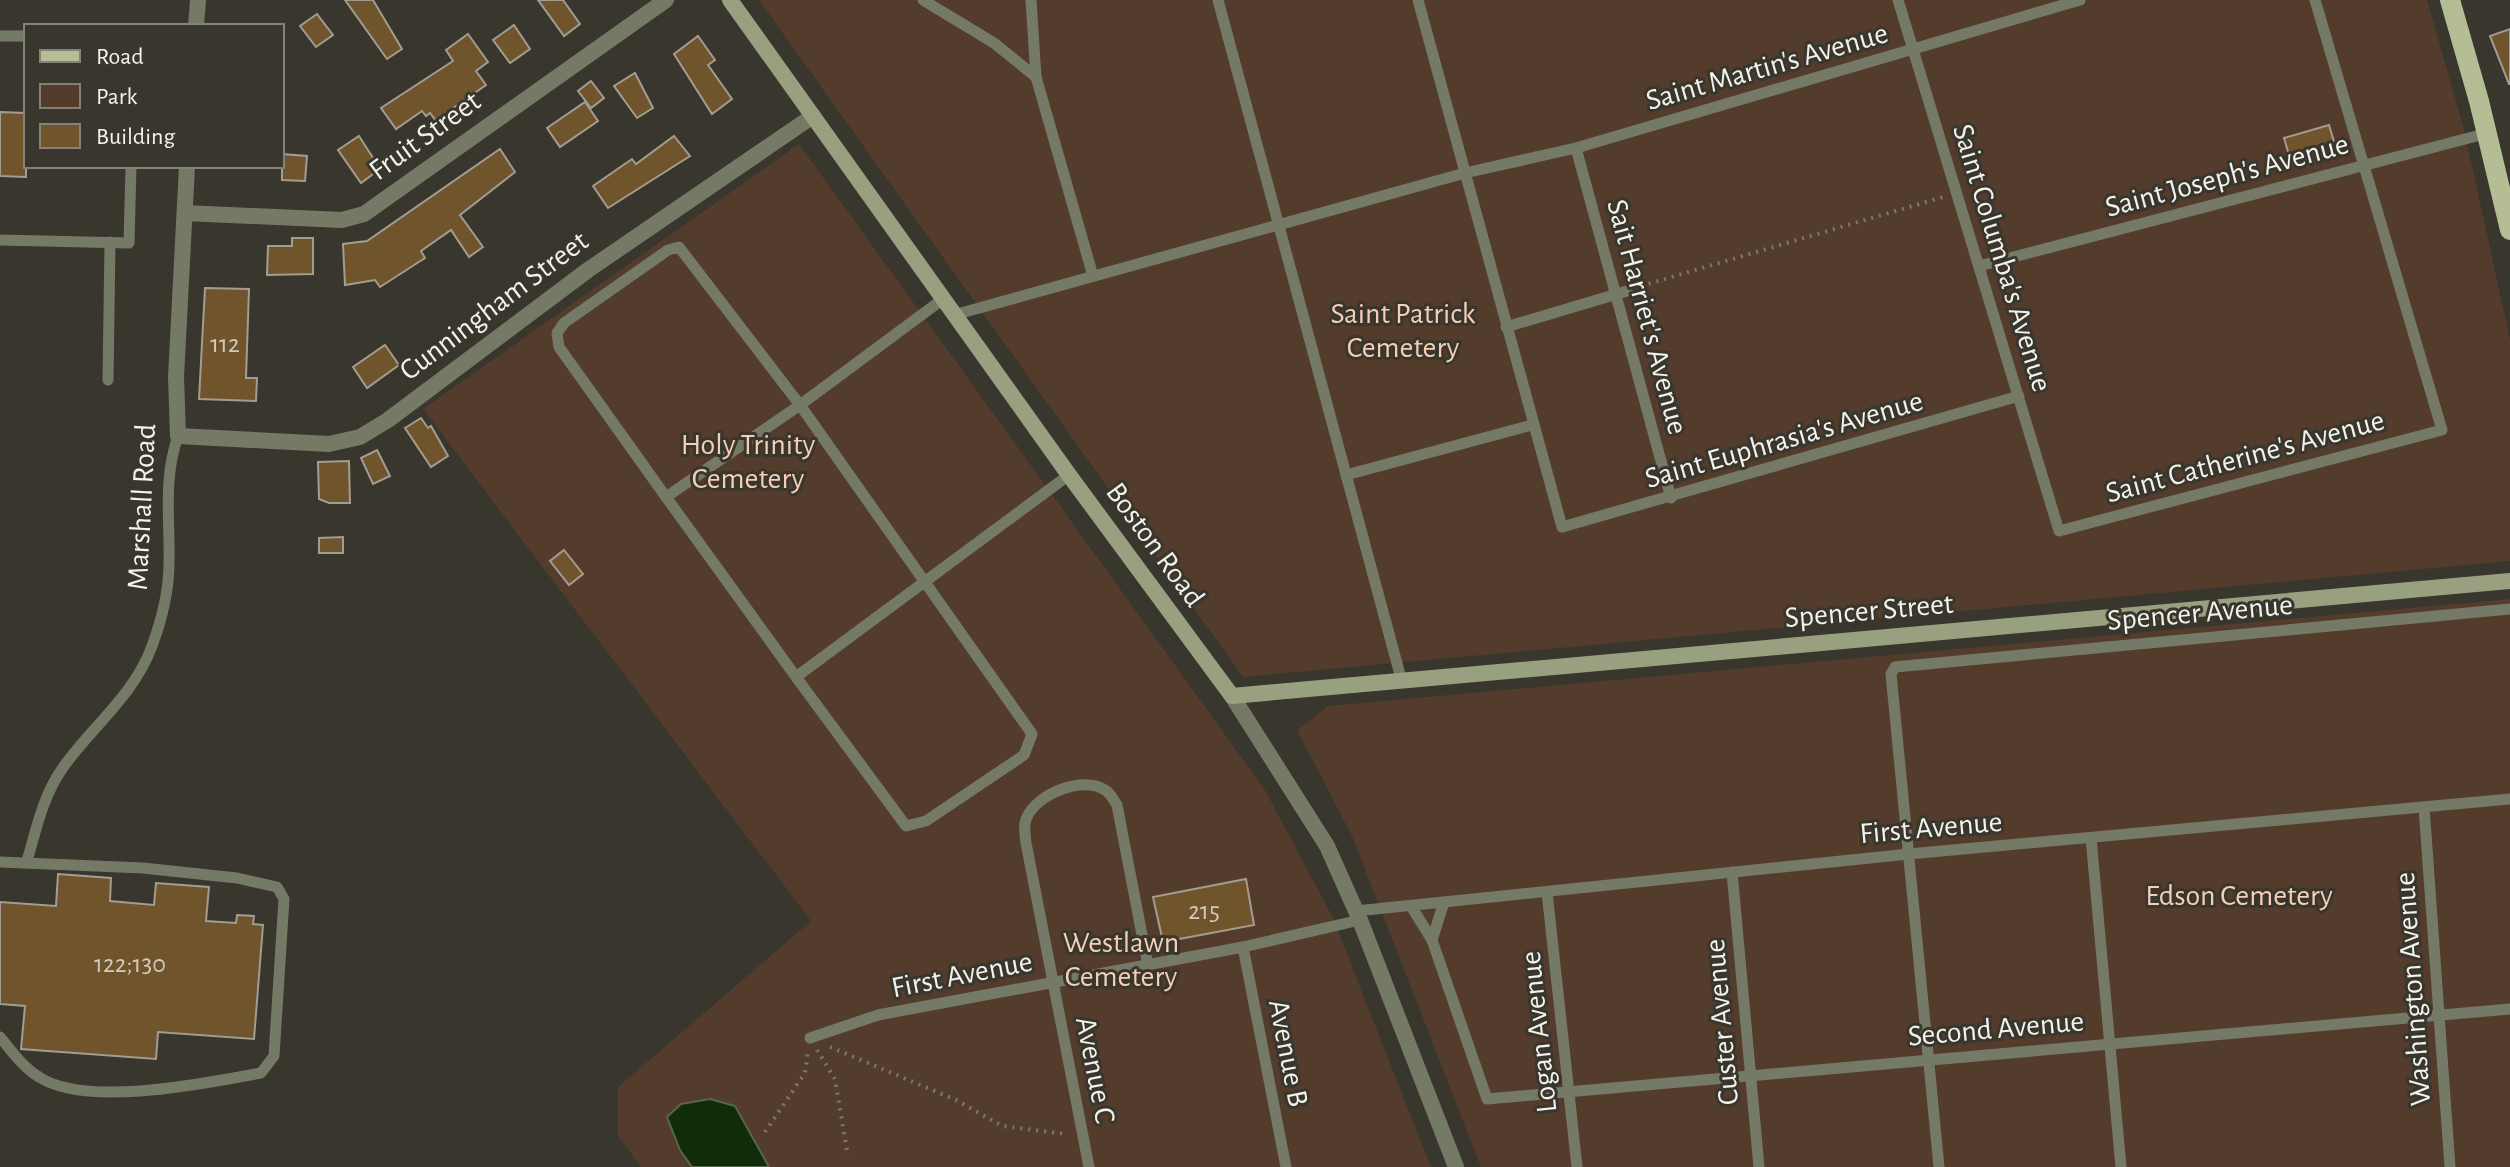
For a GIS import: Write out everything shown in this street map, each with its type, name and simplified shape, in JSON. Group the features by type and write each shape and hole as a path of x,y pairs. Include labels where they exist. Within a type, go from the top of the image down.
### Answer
{"main road":[{"name":"Boston Road","path":"730,0 1069,475 1232,696"},
{"path":"2450,0 2506,191 2510,229"},
{"name":"Spencer Street","path":"1232,696 2510,581"}],"street":[{"path":"196,24 198,0"},
{"name":"Fruit Street","path":"185,213 342,220 364,214 666,0"},
{"name":"Cunningham Street","path":"178,436 329,444 360,437 388,420 608,256 813,116"},
{"name":"Marshall Road","path":"178,436 176,377 187,168"},
{"name":"Boston Road","path":"1232,696 1312,819 1358,916 1456,1167"}],"lane":[{"path":"923,0 994,43 1036,77"},
{"path":"1031,0 1036,77 1093,276"},
{"path":"1218,0 1402,682"},
{"path":"1346,475 1532,425 1418,0"},
{"name":"Saint Columba's Avenue","path":"1898,0 2059,531"},
{"name":"Saint Martin's Avenue","path":"954,315 1465,173 1576,148 2080,0"},
{"path":"2315,0 2364,165"},
{"path":"0,36 24,36"},
{"name":"Saint Joseph's Avenue","path":"1979,266 2488,133"},
{"name":"Sait Harriet's Avenue","path":"1576,148 1621,292 1671,498"},
{"name":"Saint Catherine's Avenue","path":"2059,531 2442,430 2364,165"},
{"path":"0,240 129,243 131,168"},
{"path":"108,380 110,242"},
{"path":"679,247 800,405 1032,734 1032,744 1024,755 926,821 906,826 666,497 559,347 557,333 564,323 668,250 679,247"},
{"path":"1506,327 1621,292"},
{"path":"666,497 800,405 943,299"},
{"name":"Saint Euphrasia's Avenue","path":"1532,425 1562,527 2019,396"},
{"name":"Marshall Road","path":"27,861 44,805 60,770 120,702 150,652 168,584 166,490 178,436"},
{"path":"796,677 1069,475"},
{"name":"Spencer Avenue","path":"1909,854 1891,674 1895,667 2510,609"},
{"name":"Avenue C","path":"1089,1167 1026,843 1025,820 1049,794 1097,786 1108,791 1117,805 1148,966"},
{"name":"First Avenue","path":"810,1038 878,1015 1243,947 1358,916 1411,906 1909,854 2510,799"},
{"name":"Washington Avenue","path":"2424,807 2450,1167"},
{"path":"2091,838 2121,1167"},
{"path":"1909,854 1939,1167"},
{"path":"0,862 27,861 237,878 277,887 284,899 274,1056 261,1073 159,1091 103,1091 53,1084 40,1078 21,1064 0,1037"},
{"name":"Custer Avenue","path":"1732,872 1759,1167"},
{"name":"Logan Avenue","path":"1547,892 1577,1167"},
{"path":"1432,940 1444,902"},
{"path":"1411,906 1432,940"},
{"name":"Second Avenue","path":"1432,940 1487,1099 2510,1009"},
{"name":"Avenue B","path":"1243,947 1286,1167"}],"path":[{"path":"1621,292 1957,193"},
{"path":"765,1132 805,1073 810,1038"},
{"path":"810,1038 956,1100 1002,1126 1083,1136"},
{"path":"810,1038 835,1079 848,1156"}],"green space":[{"name":"Saint Patrick Cemetery","path":"759,0 2427,0 2463,125 2510,339 2510,561 1243,677"},
{"path":"799,144 1265,790 1332,916 1431,1167 641,1167 618,1136 618,1087 811,921 423,409"},
{"name":"Edson Cemetery","path":"2510,599 2510,1167 1481,1167 1352,836 1297,730 1328,706"}],"shaded area":[{"path":"710,1099 735,1106 769,1167 692,1167 680,1150 667,1117 681,1104"}],"building":[{"path":"345,0 373,0 402,49 387,59"},
{"path":"538,0 563,0 580,24 564,36"},
{"path":"317,14 333,35 316,47 300,26"},
{"path":"514,25 530,49 510,63 493,40"},
{"path":"2510,29 2510,84 2509,84 2490,36"},
{"path":"468,34 488,62 476,71 486,85 452,109 455,113 439,125 430,113 426,116 422,111 396,129 381,108 453,61 446,50"},
{"path":"698,36 715,60 708,65 732,99 712,114 674,54"},
{"path":"635,73 653,108 637,118 614,86"},
{"path":"591,81 604,98 591,108 578,91"},
{"path":"585,102 598,121 560,147 547,128"},
{"path":"0,112 24,113 26,177 0,176"},
{"path":"2329,125 2337,152 2308,165 2307,161 2292,165 2284,138"},
{"path":"359,136 377,164 373,174 361,183 338,150"},
{"path":"674,136 690,156 608,208 593,186 632,159 636,164"},
{"path":"500,149 515,172 460,215 483,247 469,257 451,230 421,251 425,258 380,287 375,280 345,285 343,244 367,241"},
{"path":"284,154 307,156 305,181 282,180"},
{"path":"292,238 313,238 313,274 267,275 268,246 292,246"},
{"path":"205,288 249,289 246,378 257,378 256,401 199,399"},
{"path":"385,345 399,365 367,388 353,367"},
{"path":"421,418 428,428 431,426 448,456 431,467 405,428"},
{"path":"377,450 390,476 373,484 361,458"},
{"path":"349,461 350,503 329,503 319,499 318,462"},
{"path":"343,537 343,553 319,553 319,538"},
{"path":"564,550 583,574 569,585 550,561"},
{"path":"58,874 111,878 110,901 154,905 156,883 209,887 206,921 236,923 237,915 254,916 253,924 263,925 254,1039 158,1032 156,1059 21,1049 25,1006 0,1004 0,902 56,906"},
{"path":"1246,879 1254,925 1163,942 1153,897"}],"park label":[{"name":"Holy Trinity Cemetery","path":"748,462"},
{"name":"Westlawn Cemetery","path":"1121,960"}]}
